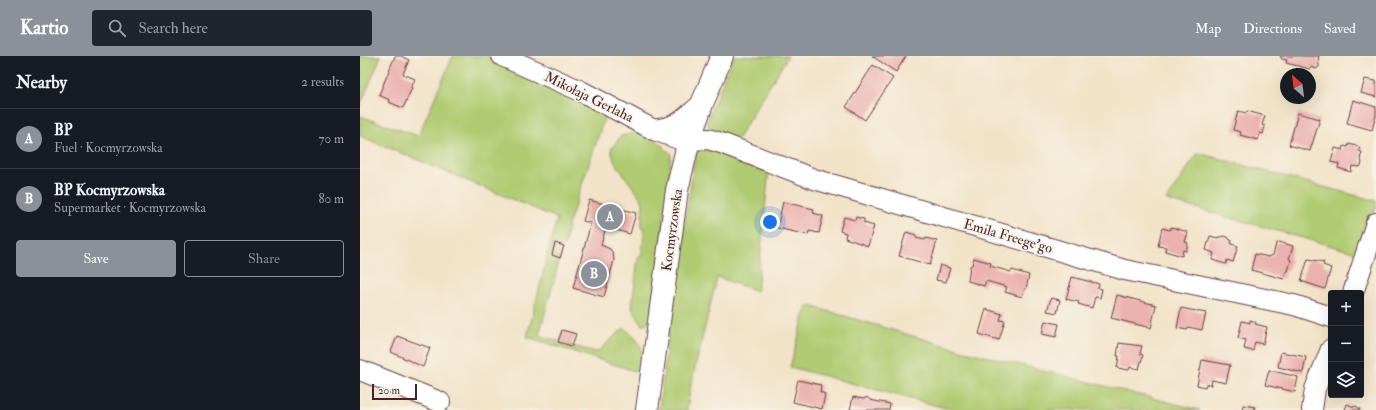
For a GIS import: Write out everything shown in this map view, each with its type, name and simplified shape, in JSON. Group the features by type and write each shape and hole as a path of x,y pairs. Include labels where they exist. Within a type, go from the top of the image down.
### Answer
{"main road":[{"name":"Kocmyrzowska","path":"647,410 677,190 690,140 702,104 722,56"}],"street":[{"name":"Mikołaja Gerlaha","path":"502,56 581,91 654,130 679,139 690,140"},
{"path":"654,130 670,127 680,122 702,104"},
{"name":"Emila Freege'go","path":"690,140 708,140 721,143 814,179 1125,270 1294,305 1328,316"},
{"path":"1354,290 1376,223"},
{"path":"1312,410 1315,389 1328,356"},
{"path":"360,370 440,402"}],"green space":[{"path":"360,56 381,56 360,106"},
{"path":"453,56 490,56 606,113 569,223 564,246 555,243 552,255 560,258 539,335 572,346 597,352 624,328 635,338 641,348 643,358 641,373 527,337 557,218 360,136 360,116 418,136"},
{"path":"733,56 788,56 735,143 710,132 707,121"},
{"path":"639,132 656,140 671,154 651,321 642,325 632,308 638,257 641,257 645,228 641,227 643,204 642,200 614,161 611,149 621,136"},
{"path":"714,148 769,169 757,291 717,277 690,389 687,410 659,410 673,300 696,151"},
{"path":"1198,153 1376,201 1376,207 1357,253 1166,200"},
{"path":"807,305 961,350 1200,410 953,410 790,367"}],"building":[{"path":"395,56 401,56 409,60 403,74 415,79 403,108 389,102 390,100 379,95"},
{"path":"872,56 906,56 896,72"},
{"path":"1280,56 1319,56 1319,67 1316,69 1311,67 1306,68 1286,63 1287,60 1282,59"},
{"path":"873,65 893,78 865,120 846,107"},
{"path":"1365,79 1376,81 1376,97 1361,93"},
{"path":"1353,100 1376,107 1376,115 1372,130 1347,123"},
{"path":"1238,111 1246,113 1247,111 1265,116 1262,125 1265,126 1263,134 1260,133 1258,140 1240,135 1241,132 1233,130"},
{"path":"1298,113 1320,119 1310,151 1289,145"},
{"path":"1349,144 1360,147 1359,151 1362,152 1360,159 1362,162 1361,166 1352,166 1351,172 1338,168 1339,164 1331,162 1335,148 1343,150 1344,146 1348,147"},
{"path":"589,200 636,213 630,234 606,227 601,245 610,249 613,253 614,260 604,297 573,288 591,223 583,221"},
{"path":"783,202 814,209 813,213 823,216 819,233 809,231 808,235 777,228"},
{"path":"844,217 855,220 856,217 864,219 864,223 874,226 868,246 845,238 846,233 840,231"},
{"path":"1171,227 1188,232 1185,242 1188,243 1186,251 1183,250 1182,256 1165,251 1166,247 1158,246 1162,228 1170,230"},
{"path":"906,232 916,235 916,238 925,240 926,238 937,241 930,265 899,256"},
{"path":"1210,236 1218,238 1223,236 1228,237 1232,240 1231,244 1238,246 1233,262 1227,260 1226,264 1212,260 1214,253 1206,250"},
{"path":"1279,242 1293,246 1289,259 1291,260 1288,271 1286,271 1284,279 1251,270 1255,254 1269,257 1273,255 1276,244"},
{"path":"555,243 564,246 560,258 552,255"},
{"path":"974,258 991,263 990,266 1029,275 1026,289 1024,290 1022,297 1005,292 1007,287 986,281 984,286 968,281 970,266 972,265"},
{"path":"1308,259 1324,262 1323,265 1331,268 1325,289 1301,281"},
{"path":"940,265 950,268 946,282 936,280"},
{"path":"1072,277 1099,284 1098,288 1102,289 1100,298 1095,297 1092,308 1078,304 1079,302 1066,299"},
{"path":"1117,295 1156,305 1151,328 1111,318"},
{"path":"1051,298 1060,300 1057,313 1047,311"},
{"path":"1181,308 1206,313 1202,330 1188,327 1187,330 1177,328"},
{"path":"986,309 1002,314 1000,320 1005,321 999,340 979,334"},
{"path":"1250,320 1256,322 1255,324 1267,327 1263,344 1255,342 1253,351 1244,349 1246,340 1238,338 1242,321 1250,323"},
{"path":"1045,321 1059,324 1056,337 1042,334"},
{"path":"562,330 576,334 572,346 558,342"},
{"path":"397,336 430,348 423,367 391,352"},
{"path":"1119,343 1142,346 1140,354 1143,355 1139,369 1130,367 1129,370 1117,368"},
{"path":"1281,352 1306,357 1303,373 1278,367"},
{"path":"1202,360 1230,365 1226,383 1212,380 1211,385 1206,384 1205,387 1197,385"},
{"path":"1269,370 1298,377 1295,392 1265,385"},
{"path":"798,380 821,385 820,392 825,394 822,409 793,402"},
{"path":"853,397 864,399 867,397 870,400 890,404 889,410 850,410"},
{"path":"1347,404 1354,407 1356,406 1360,410 1345,410"},
{"path":"1243,405 1255,407 1254,410 1242,410"}],"place":[{"name":"BP","path":"610,217"},
{"name":"BP Kocmyrzowska","path":"594,274"}]}
